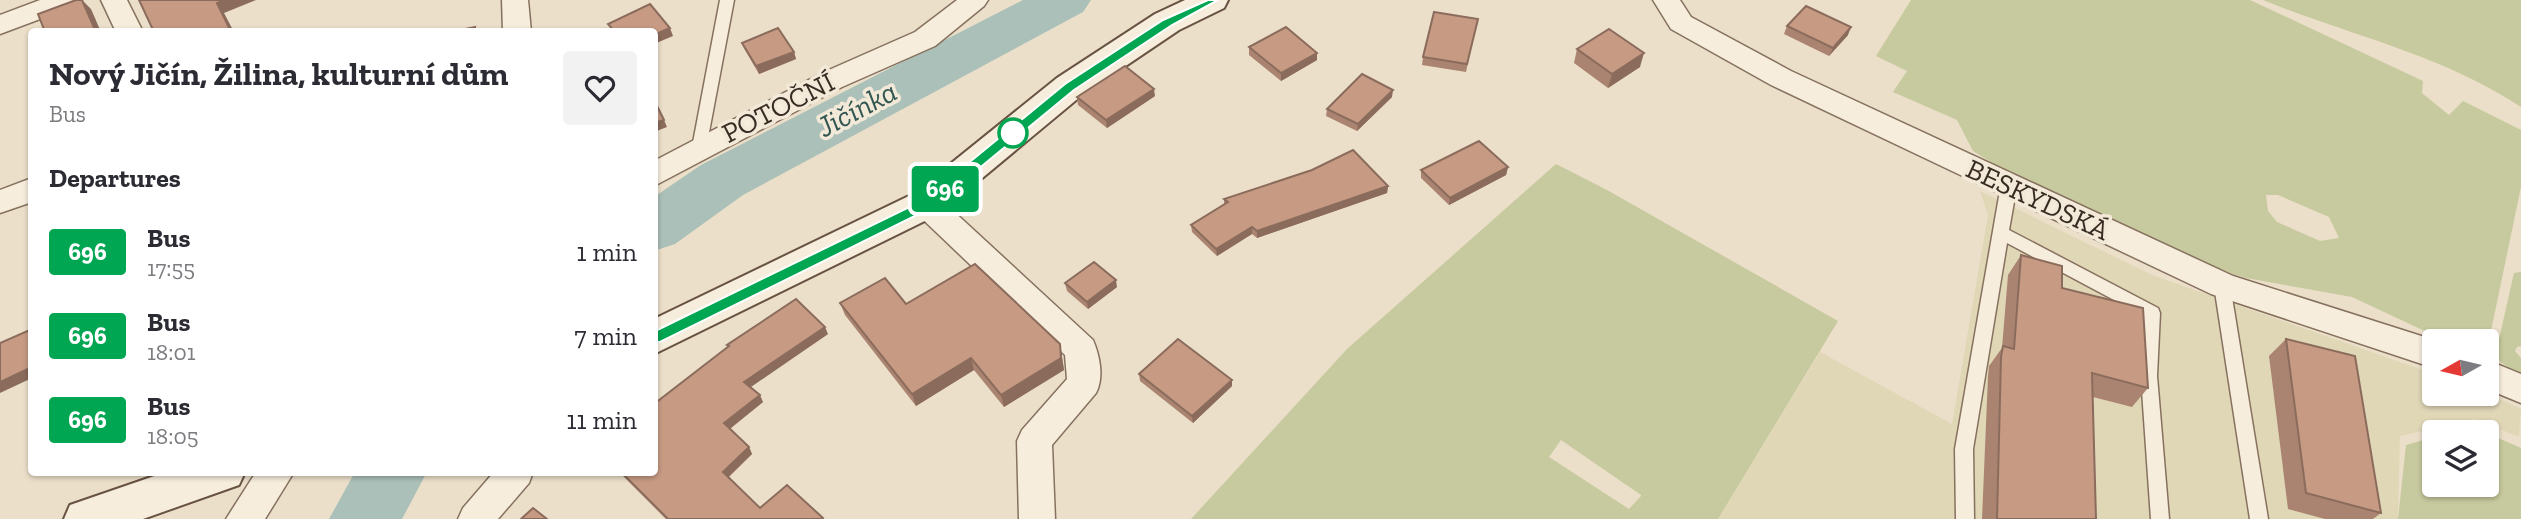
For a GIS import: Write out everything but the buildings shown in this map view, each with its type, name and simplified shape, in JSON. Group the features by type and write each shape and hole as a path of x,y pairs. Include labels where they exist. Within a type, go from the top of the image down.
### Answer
{"street":[{"path":"0,25 66,0"},
{"path":"114,0 128,28"},
{"path":"515,0 517,28"},
{"name":"POTOČNÍ","path":"658,173 699,148 832,79 925,39 975,0"},
{"path":"658,336 926,204 1069,87 1167,22 1212,0"},
{"name":"BESKYDSKÁ","path":"1666,0 1681,23 1781,78 2222,285 2422,351"},
{"path":"0,202 28,190"},
{"path":"926,204 1082,350 1084,383 1034,441 1037,519"},
{"path":"2499,379 2521,389"},
{"path":"86,519 211,476"},
{"path":"244,519 274,476"},
{"path":"476,519 513,476"}],"lane":[{"path":"699,148 727,0"},
{"path":"1965,519 1964,449 2009,185"},
{"path":"2001,233 2152,313 2149,376 2160,519"},
{"path":"2222,285 2259,519"}],"shaded area":[{"path":"1980,191 2152,275 2422,370 2422,406 2499,406 2499,399 2521,409 2519,437 2499,429 2499,420 2422,420 2422,431 2400,436 2398,519 1718,519 1820,352 1952,424 1988,215"}],"green space":[{"path":"1911,0 2250,0 2423,81 2422,93 2449,115 2463,101 2521,130 2521,187 2491,329 2422,330 2352,297 2246,278 2219,270 2056,203 1973,151 1957,120 1893,92 1907,71 1876,56","holes":["2266,195 2278,195 2329,217 2339,238 2320,241 2277,222 2268,211"]},
{"path":"2263,0 2521,0 2521,107 2460,73"},
{"path":"1556,164 1838,321 1718,519 1191,519 1347,349","holes":["1561,440 1641,495 1629,509 1549,457"]},
{"path":"2521,272 2521,346 2515,351 2521,358 2521,378 2499,360 2499,339 2514,273"},
{"path":"2499,438 2521,448 2521,519 2398,519 2406,445 2422,440 2422,497 2499,497"}],"waterway":[{"name":"Jičínka","path":"658,225 722,180 1065,0"},
{"name":"Jičínka","path":"364,519 391,476"}],"bus line":[{"name":"696","path":"658,336 926,204 1069,87 1167,22 1212,0"}]}
